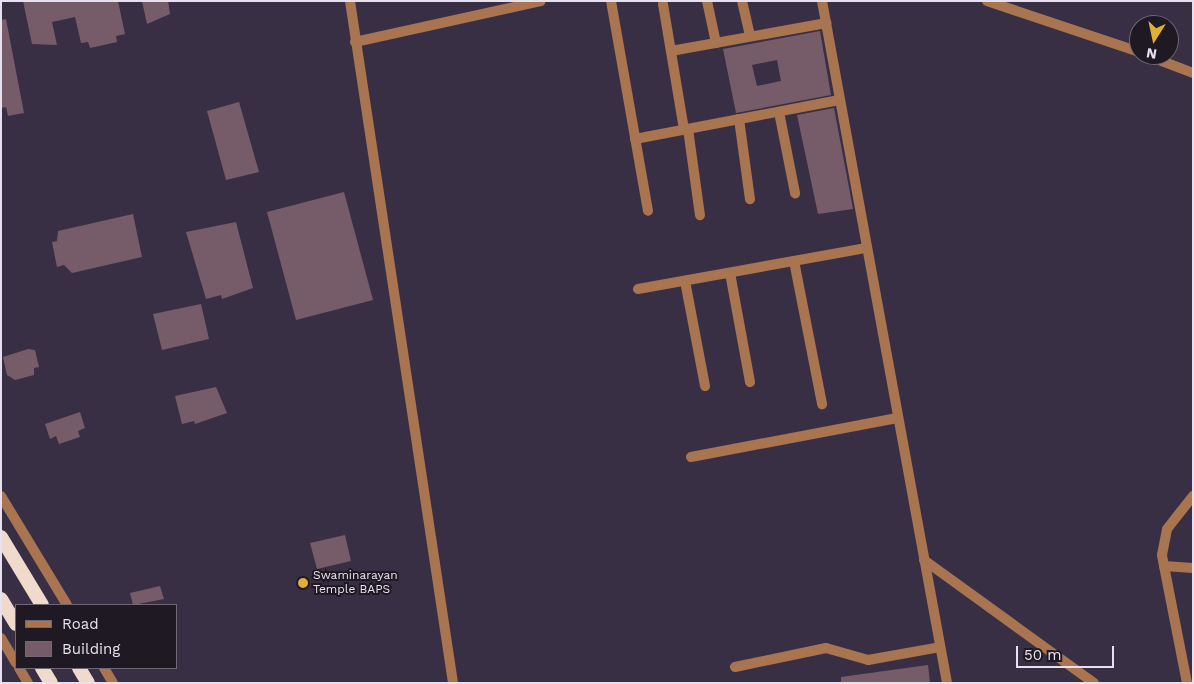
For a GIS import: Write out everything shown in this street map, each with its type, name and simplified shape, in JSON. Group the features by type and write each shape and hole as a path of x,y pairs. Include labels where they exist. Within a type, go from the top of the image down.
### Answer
{"highway":[{"path":"1,537 41,604"},
{"path":"1,599 15,622"},
{"path":"43,669 51,683"},
{"path":"80,669 88,683"}],"street":[{"path":"350,1 454,683"},
{"path":"356,42 502,5 541,1"},
{"path":"611,1 648,211"},
{"path":"707,1 716,43"},
{"path":"742,1 750,36"},
{"path":"822,1 838,100 947,683"},
{"path":"987,1 1129,49"},
{"path":"663,4 700,215"},
{"path":"671,51 826,23"},
{"path":"1172,65 1193,73"},
{"path":"635,139 838,100"},
{"path":"779,112 795,193"},
{"path":"739,119 750,199"},
{"path":"638,289 866,248"},
{"path":"794,261 822,404"},
{"path":"730,272 750,382"},
{"path":"685,281 705,386"},
{"path":"691,457 898,418"},
{"path":"1,496 66,604"},
{"path":"1187,683 1164,566 1167,529 1193,496"},
{"path":"924,560 1094,683"},
{"path":"1164,566 1193,568"},
{"path":"1,638 15,661"},
{"path":"735,667 826,648 868,660 940,647"},
{"path":"20,669 28,683"},
{"path":"105,669 113,683"}],"building":[{"path":"23,1 118,1 125,34 116,36 117,42 90,48 88,42 81,43 75,17 52,22 57,45 32,44"},
{"path":"142,1 168,1 170,14 147,24"},
{"path":"6,19 24,113 8,116 6,107 1,108 1,20"},
{"path":"820,31 831,95 736,113 723,49","holes":["777,60 781,81 757,86 752,65"]},
{"path":"239,102 259,172 226,180 207,111"},
{"path":"834,108 853,209 818,214 797,115"},
{"path":"344,192 373,300 296,320 267,212"},
{"path":"133,214 142,257 72,273 64,265 57,267 52,242 57,241 58,231"},
{"path":"236,222 253,288 222,299 221,295 206,299 186,232"},
{"path":"201,304 209,339 162,350 153,314"},
{"path":"28,349 35,350 39,367 34,368 34,375 15,380 7,375 3,357"},
{"path":"216,387 227,413 195,424 194,421 182,424 175,396"},
{"path":"80,412 85,428 78,431 80,437 59,444 56,436 50,439 45,424"},
{"path":"345,535 351,561 317,569 310,543"},
{"path":"160,586 164,599 133,604 130,593"},
{"path":"928,665 930,683 841,683 841,677"}],"place":[{"name":"Swaminarayan Temple BAPS","path":"303,583"}]}
